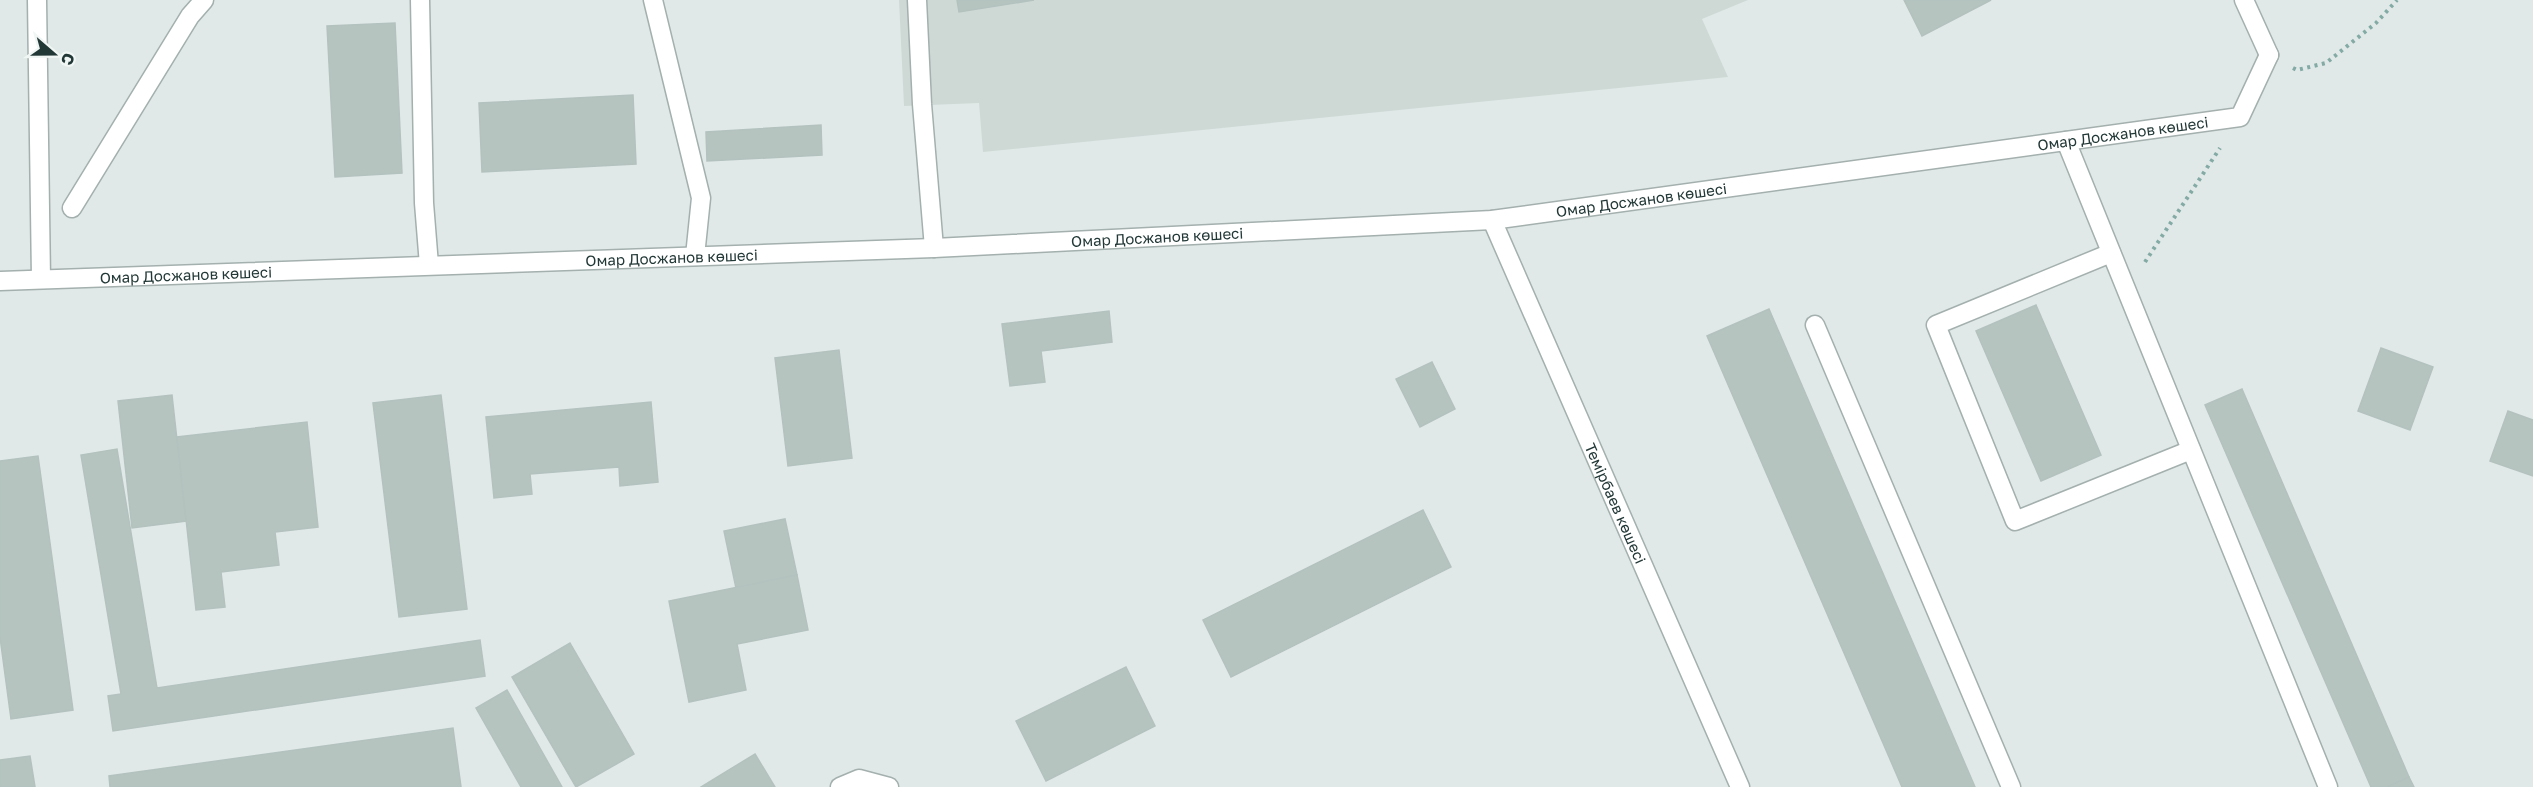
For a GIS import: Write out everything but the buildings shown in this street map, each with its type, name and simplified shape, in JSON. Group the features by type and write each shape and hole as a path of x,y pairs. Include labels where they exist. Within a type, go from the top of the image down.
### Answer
{"street":[{"path":"37,0 41,279"},
{"path":"72,208 190,16 204,0"},
{"path":"420,0 424,203 429,265"},
{"path":"653,0 701,198 695,256"},
{"path":"917,0 922,104 934,248"},
{"path":"2240,117 2269,55 2244,0"},
{"name":"Омар Досжанов көшесі","path":"0,281 934,248 1492,220 2240,117"},
{"path":"2066,141 2328,787"},
{"name":"Темірбаев көшесі","path":"1492,220 1740,787"},
{"path":"2111,254 1936,325 2010,510 2015,521 2191,450"},
{"path":"1815,325 2011,787"},
{"path":"840,787 859,779 889,787"}],"path":[{"path":"2269,55 2297,70 2326,63 2376,23 2397,0"},
{"path":"2127,291 2240,117"}],"shaded area":[{"path":"899,0 1748,0 1702,19 1728,77 983,152 979,103 904,106"}]}
